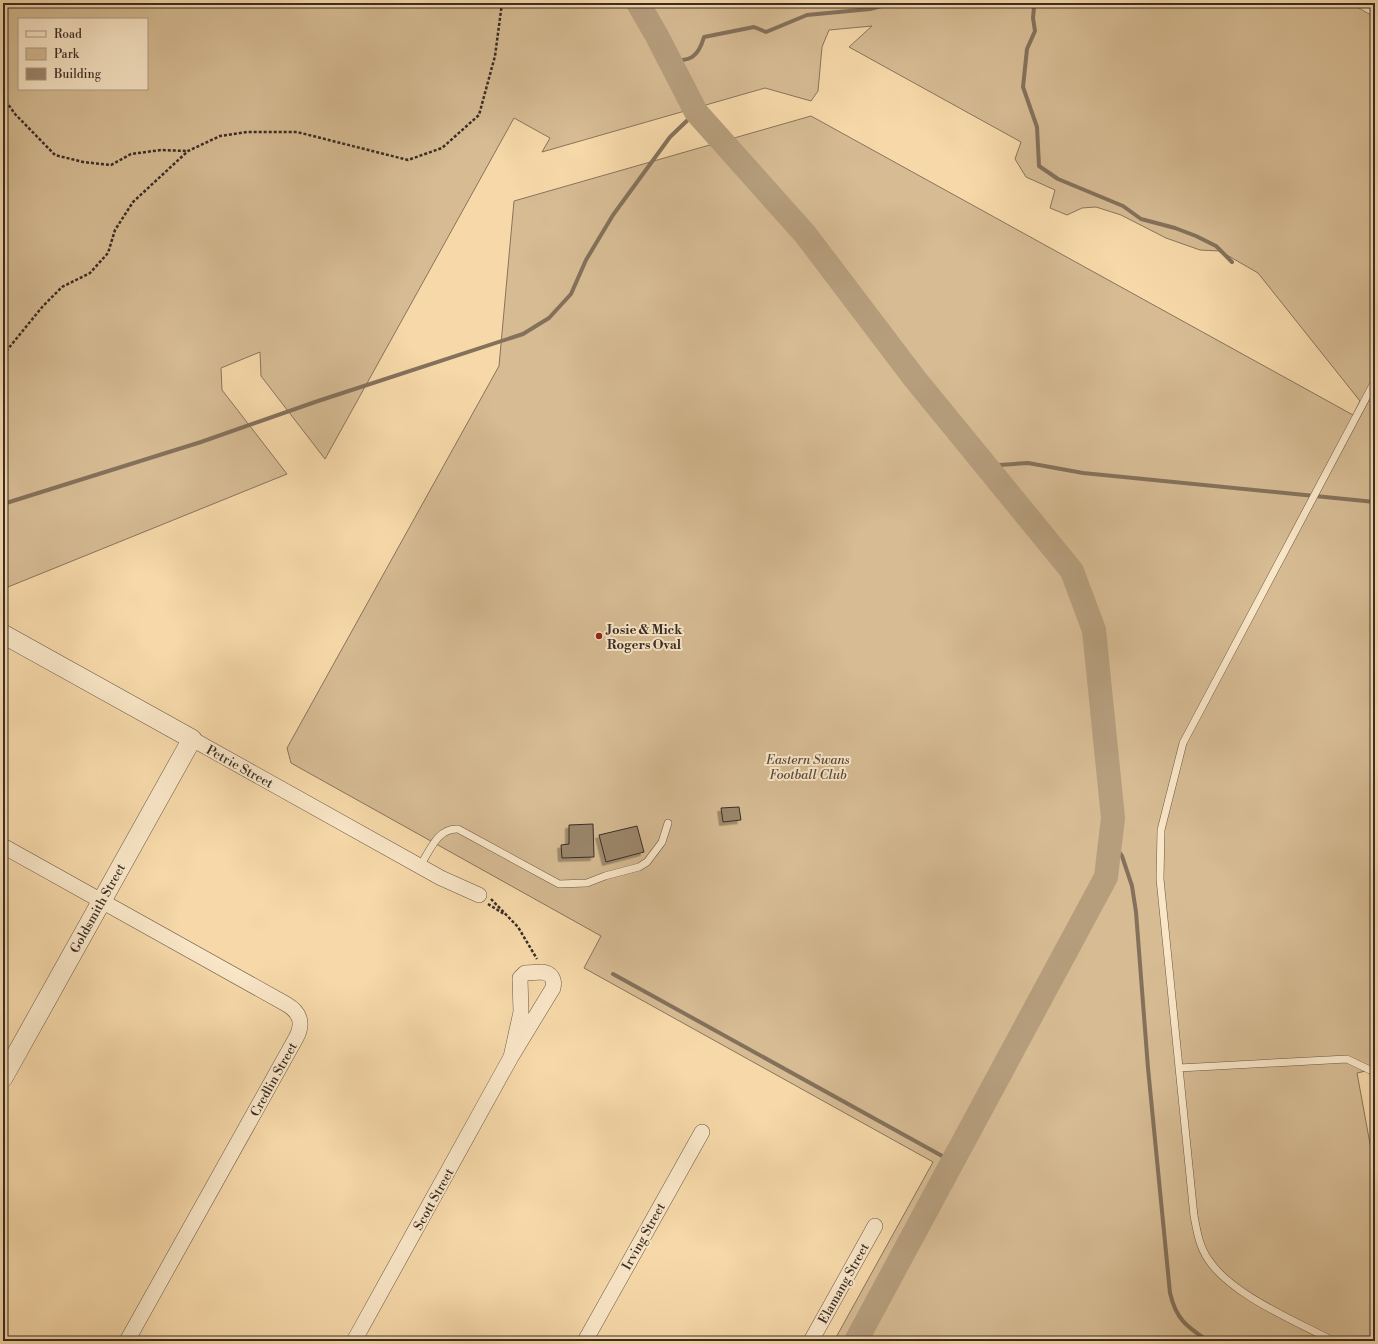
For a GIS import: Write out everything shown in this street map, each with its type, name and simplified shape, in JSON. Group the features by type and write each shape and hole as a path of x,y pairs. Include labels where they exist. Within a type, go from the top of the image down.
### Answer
{"street":[{"name":"Petrie Street","path":"3,634 420,866 479,895"},
{"name":"Goldsmith Street","path":"3,1078 192,739"},
{"name":"Credlin Street","path":"3,846 286,1004 297,1012 300,1023 296,1038 127,1341"},
{"path":"527,973 548,973 554,980 553,988 511,1056 521,1012 521,976 527,973"},
{"name":"Scott Street","path":"354,1341 511,1056"},
{"name":"Irving Street","path":"585,1341 702,1132"},
{"name":"Elamang Street","path":"812,1341 875,1226"}],"lane":[{"path":"1358,3 1375,13"},
{"path":"1333,1341 1247,1294 1221,1275 1208,1259 1198,1240 1194,1216 1160,879 1161,830 1170,789 1183,743 1375,381"},
{"path":"420,866 440,834 445,830 458,829 471,834 559,884 587,883 605,876 639,867 647,862 662,842 668,823"},
{"path":"1179,1068 1346,1058 1370,1070"}],"path":[{"path":"3,356 43,306 62,287 90,273 108,253 115,230 133,202 188,151 220,136 247,132 297,132 408,160 442,148 479,115 495,56 502,3"},
{"path":"3,97 14,114 55,155 83,162 111,165 132,154 161,150 188,151"},
{"path":"479,895 490,907 508,916"},
{"path":"479,895 493,899 522,933 533,953"}],"green space":[{"name":"Eastern Swans Football Club","path":"3,3 839,3 838,5 842,3 1375,3 1375,1069 1357,1073 1375,1171 1375,1341 834,1341 933,1162 584,968 601,936 291,763 287,748 499,366 514,201 811,116 1353,415 1360,401 1258,273 1220,251 1200,250 1166,238 1121,215 1096,207 1082,208 1067,215 1050,208 1055,190 1026,177 1015,159 1021,142 849,47 872,26 829,30 822,47 818,91 811,101 765,88 542,152 550,138 514,118 325,459 261,376 260,352 221,368 222,390 287,474 3,589"}],"building":[{"path":"739,807 741,820 723,822 721,808"},
{"path":"593,824 594,857 562,858 561,845 569,844 569,825"},
{"path":"637,826 644,852 606,862 599,835"}],"waterway":[{"path":"638,3 657,36 696,112 805,234 915,379 1072,571 1094,630 1113,818 1106,877 856,1341"},
{"path":"670,61 683,60 692,57 699,50 704,37 754,27 766,32 807,15 870,9 893,3"},
{"path":"1029,3 1034,7 1033,18 1035,31 1027,49 1023,87 1037,127 1039,166 1058,179 1123,206 1141,219 1175,228 1196,236 1216,246 1232,262"},
{"path":"3,504 201,442 318,401 523,334 549,318 571,294 586,260 613,215 670,137 696,112"},
{"path":"985,466 1028,463 1083,473 1375,502"},
{"path":"1110,840 1122,856 1132,886 1136,912 1148,1068 1170,1293 1172,1302 1179,1316 1188,1326 1208,1341"},
{"path":"613,974 953,1162"}],"place":[{"name":"Josie & Mick Rogers Oval","path":"599,636"}]}
